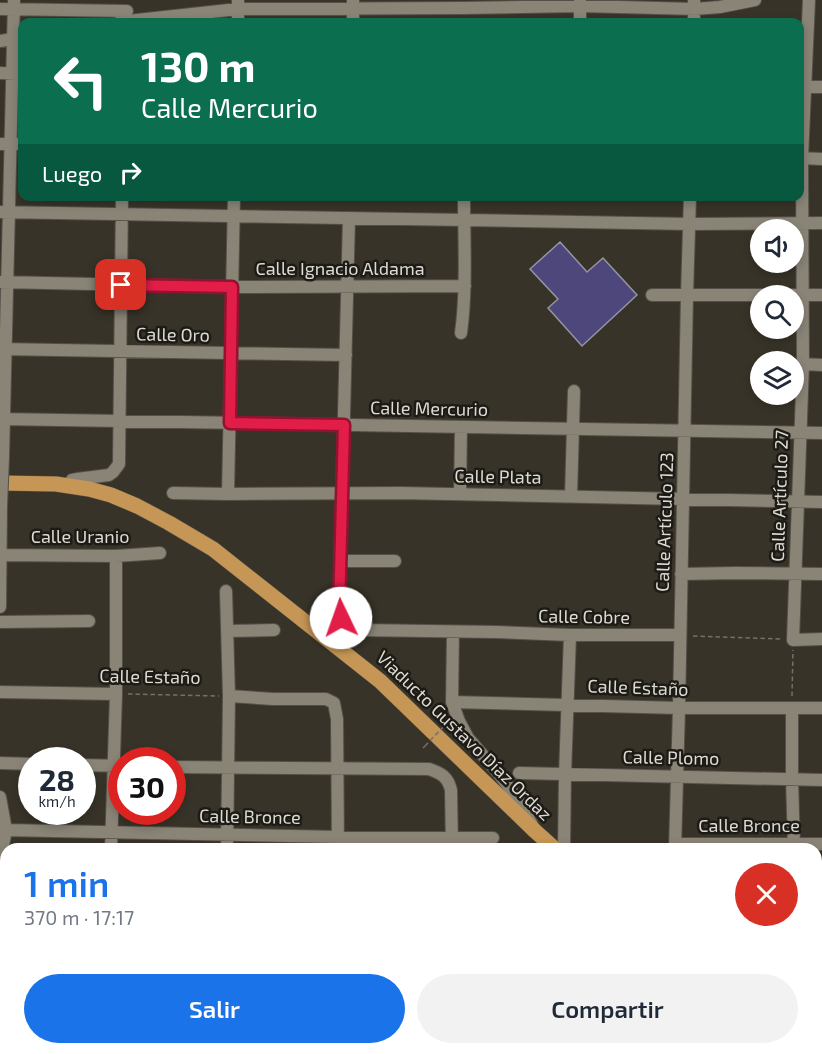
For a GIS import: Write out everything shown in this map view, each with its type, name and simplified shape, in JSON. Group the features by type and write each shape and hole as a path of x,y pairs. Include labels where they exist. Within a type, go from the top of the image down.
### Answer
{"main road":[{"name":"Viaducto Gustavo Díaz Ordaz","path":"0,483 56,484 111,495 137,506 213,549 380,681 548,843"}],"street":[{"path":"0,9 14,5 125,16 238,4 580,3 695,4 708,8 755,0"},
{"name":"Calle Artículo 27","path":"804,62 809,0"},
{"path":"0,607 4,212 11,144 11,74 18,38 14,5"},
{"path":"0,40 18,38"},
{"path":"804,87 822,87"},
{"path":"804,158 822,159"},
{"path":"70,486 72,480 109,475 119,464 122,201"},
{"path":"228,494 234,201"},
{"path":"461,333 465,286 464,201"},
{"name":"Calle Artículo 123","path":"675,843 690,201"},
{"name":"Calle Artículo 27","path":"802,201 802,219"},
{"path":"4,212 750,223"},
{"path":"349,218 340,561 395,561"},
{"path":"804,223 822,223"},
{"name":"Calle Ignacio Aldama","path":"3,282 232,287 465,286"},
{"path":"652,295 750,294"},
{"path":"804,294 822,295"},
{"name":"Calle Oro","path":"2,349 346,355"},
{"path":"804,364 822,365"},
{"path":"571,496 574,391"},
{"name":"Calle Artículo 27","path":"793,640 801,405"},
{"name":"Calle Mercurio","path":"2,419 822,433"},
{"path":"460,494 461,427"},
{"name":"Calle Plata","path":"173,493 460,494 822,502"},
{"name":"Calle Uranio","path":"0,555 116,556 160,553"},
{"path":"116,556 117,747"},
{"name":"Calle Cobre","path":"340,561 339,611 346,625 359,630 680,635"},
{"path":"681,574 822,574"},
{"path":"226,591 229,696 227,843"},
{"path":"0,622 89,621"},
{"path":"227,631 274,630"},
{"path":"453,632 453,702 459,721 468,738 522,805 535,831"},
{"path":"564,843 570,635"},
{"path":"793,640 822,639"},
{"name":"Calle Estaño","path":"0,692 116,694"},
{"path":"229,696 326,699 334,703 337,719 338,843"},
{"name":"Calle Estaño","path":"453,702 679,708 822,708"},
{"path":"792,708 794,843"},
{"path":"0,763 18,764"},
{"path":"186,767 429,769 441,773 449,783 452,843"},
{"name":"Calle Plomo","path":"519,773 822,780"},
{"path":"0,797 6,830 4,843"},
{"path":"111,843 112,825"},
{"name":"Calle Bronce","path":"6,830 227,834 338,843"},
{"name":"Calle Bronce","path":"459,843 493,838"}],"path":[{"path":"680,635 793,640 792,708"},
{"name":"Calle Estaño","path":"116,694 229,696"},
{"path":"423,748 444,726"}],"building":[{"path":"560,242 587,272 603,258 637,295 582,346 548,308 558,299 530,269"}],"route":[{"path":"121,285 232,287 230,423 344,425 339,611 341,618"}]}
